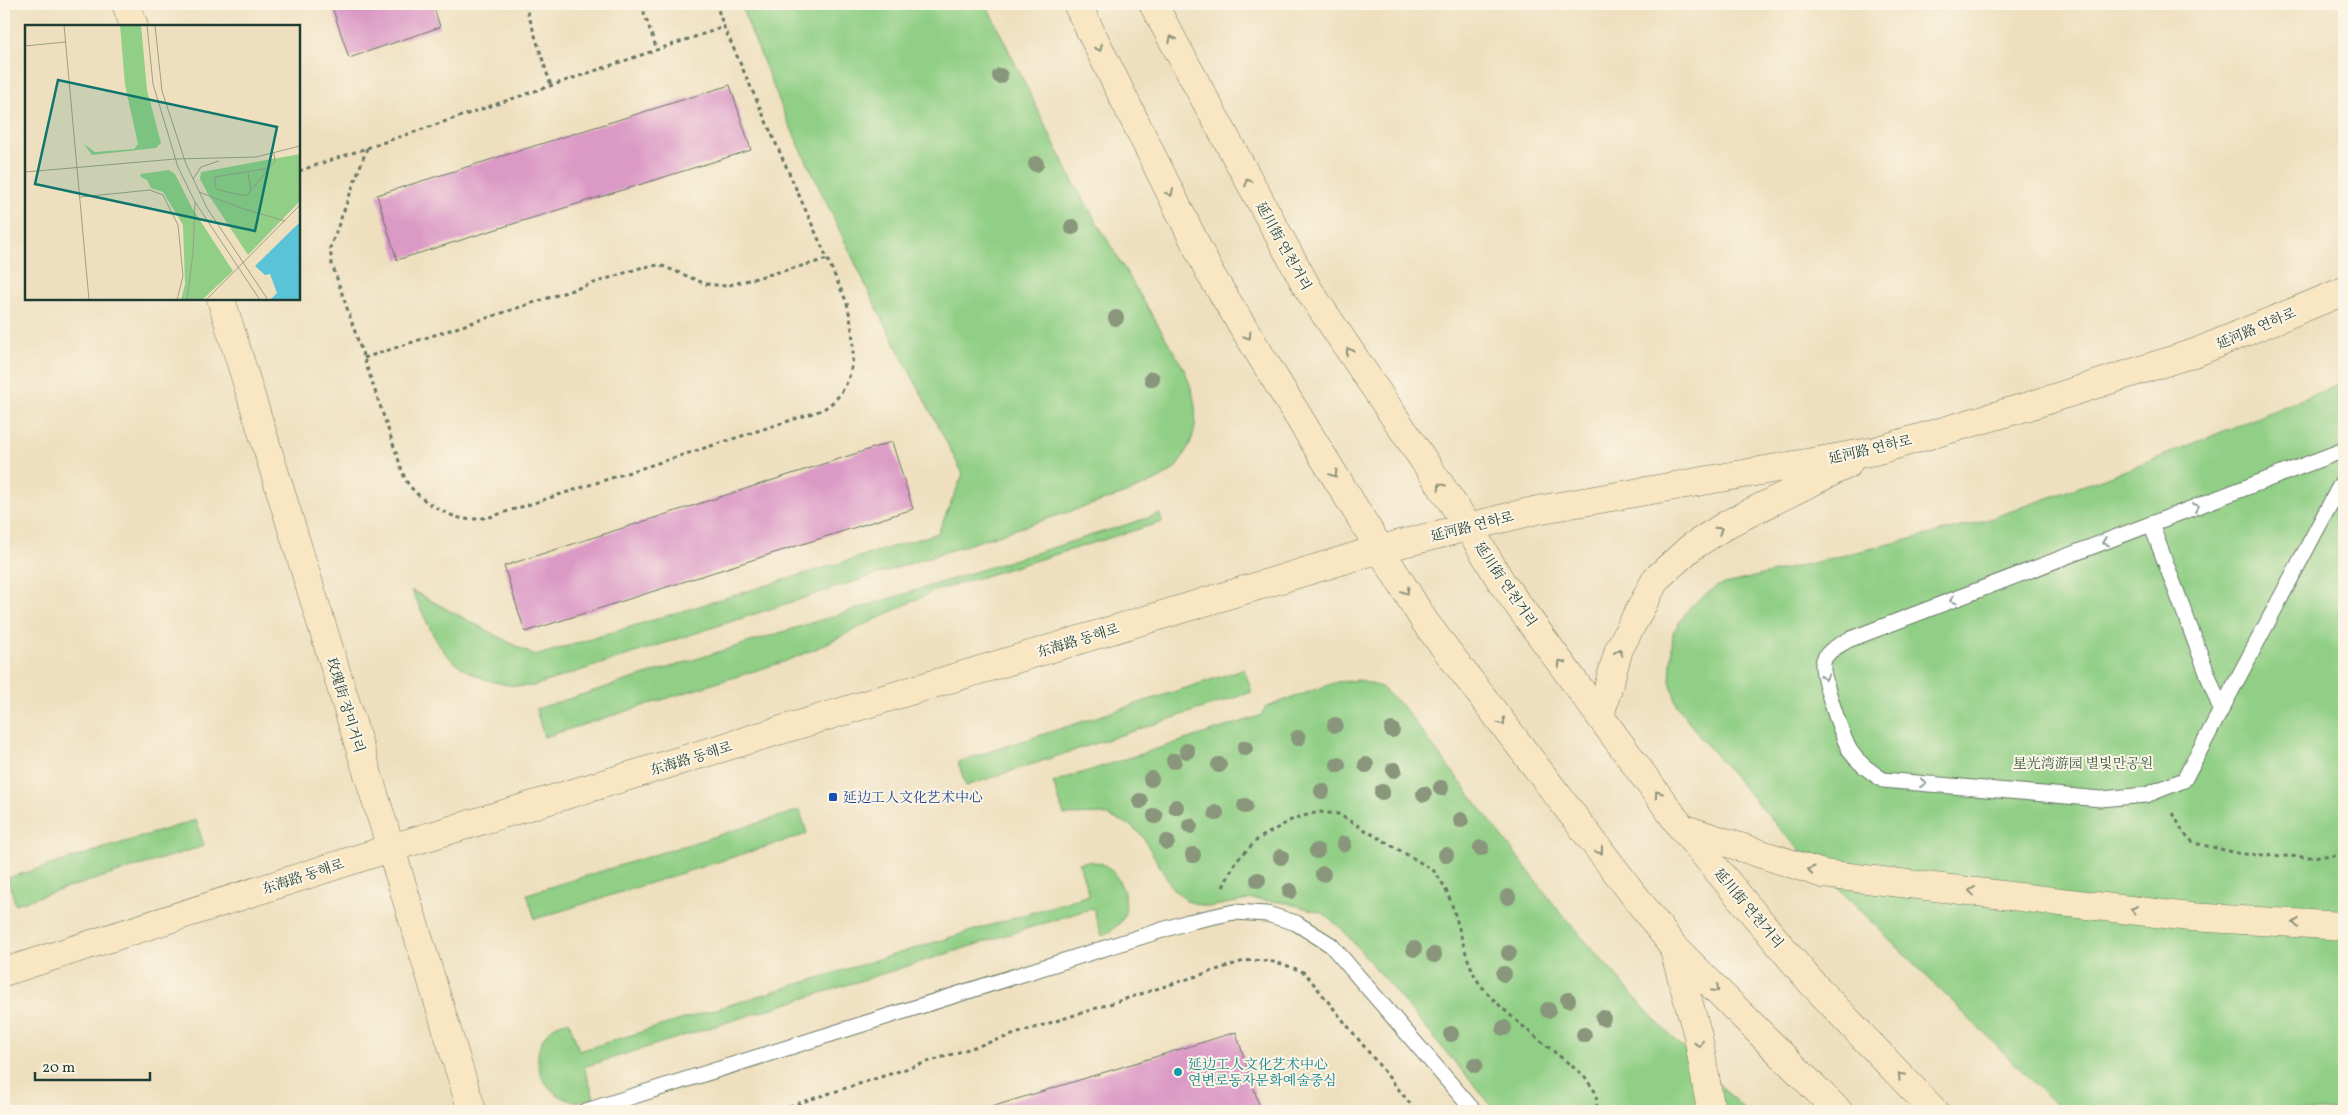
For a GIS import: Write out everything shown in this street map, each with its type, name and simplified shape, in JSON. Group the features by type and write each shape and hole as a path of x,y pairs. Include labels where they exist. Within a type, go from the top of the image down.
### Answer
{"main road":[{"path":"126,4 134,25"},
{"path":"1077,4 1211,275 1425,622 1673,946 1838,1111"},
{"name":"延川街 연천거리","path":"1153,4 1308,289 1468,526 1502,583 1682,828 1810,981 1934,1111"},
{"name":"延河路 연하로","path":"1380,550 1468,526 1537,510 1876,451 2029,406 2197,352 2344,291"},
{"name":"玫瑰街 장미거리","path":"221,300 472,1111"},
{"path":"1600,716 1619,649 1656,579 1690,548 1729,523 1876,451"},
{"name":"东海路 동해로","path":"4,972 391,848 1380,550"},
{"path":"1682,828 1823,874 2190,917 2344,926"},
{"path":"1673,946 1698,1036 1711,1111"}],"lane":[{"path":"2344,450 1848,640 1829,652 1822,663 1825,683 1849,750 1864,767 1883,780 2102,798 2146,795 2184,780 2344,478"},
{"path":"2150,524 2221,710"},
{"path":"586,1111 1188,922 1234,912 1268,914 1296,923 1330,945 1474,1111"}],"path":[{"path":"525,4 551,86"},
{"path":"641,4 657,50"},
{"path":"367,148 330,248 332,264 405,479 411,489 435,507 464,519 490,517 826,407 844,388 853,360 854,332 847,303 724,27 716,4"},
{"path":"300,171 724,27"},
{"path":"364,358 644,267 660,265 706,284 726,286 828,259"},
{"path":"2162,790 2183,832 2194,843 2242,854 2306,857 2344,855"},
{"path":"1215,916 1224,882 1236,861 1258,839 1295,818 1319,812 1338,814 1433,870 1444,883 1475,978 1492,999 1585,1076 1596,1093 1596,1111"},
{"path":"774,1111 1244,961 1264,960 1286,963 1305,973 1416,1111"}],"green space":[{"path":"740,4 986,4 1074,184 1183,367 1188,378 1196,411 1194,433 1179,463 1173,470 1155,481 1124,494 533,686 511,685 488,680 467,671 449,657 433,635 411,590 535,656 938,533 963,474 878,311 787,120"},
{"name":"星光湾游园 별빛만공원","path":"2344,382 2344,1111 2062,1111 1786,836 1700,737 1677,705 1670,681 1673,632 1690,607 1717,586 1981,522 2143,464"},
{"path":"1160,514 1162,522 932,592 815,649 786,661 544,737 536,709"},
{"path":"1244,669 1252,692 966,786 958,762"},
{"path":"1358,680 1381,687 1403,707 1559,911 1654,1019 1746,1111 1496,1111 1342,929 1323,913 1287,903 1253,899 1208,907 1187,901 1173,889 1141,834 1128,824 1103,814 1064,815 1053,782 1260,716 1266,707 1337,682"},
{"path":"800,810 807,834 535,919 527,894"},
{"path":"196,820 204,846 15,904 8,878"},
{"path":"1088,861 1107,866 1122,886 1126,903 1121,921 1102,936 1093,908 584,1067 594,1098 578,1101 565,1098 553,1091 544,1081 539,1068 538,1054 542,1041 551,1029 559,1024 569,1021 579,1051 1089,895 1079,863"}],"building":[{"path":"331,4 433,4 440,27 349,58"},
{"path":"730,85 751,150 397,260 377,195"},
{"path":"892,442 913,509 525,632 504,566"},
{"name":"延边工人文化艺术中心 연변로동자문화예술중심","path":"1236,1032 1261,1111 978,1111"}],"place":[{"name":"延边工人文化艺术中心","path":"833,797"},
{"name":"延边工人文化艺术中心 연변로동자문화예술중심","path":"1178,1072"}]}
